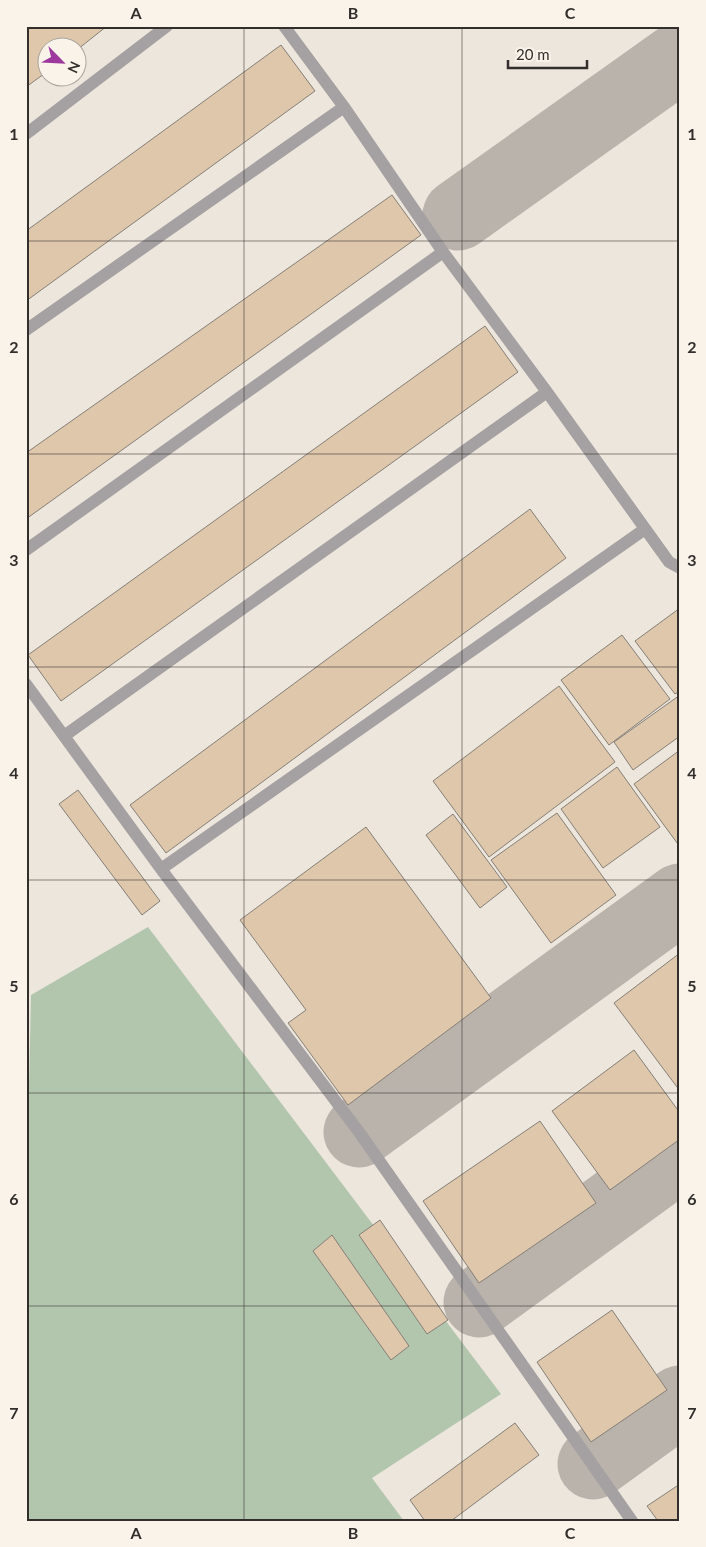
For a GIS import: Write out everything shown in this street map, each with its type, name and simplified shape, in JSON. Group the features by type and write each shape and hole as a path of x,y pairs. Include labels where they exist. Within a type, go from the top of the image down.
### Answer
{"lane":[{"path":"26,134 167,26"},
{"path":"284,26 344,107 443,252 547,392 669,562 680,568"},
{"path":"26,330 344,107"},
{"path":"26,550 443,252"},
{"path":"64,736 547,392"},
{"path":"161,869 645,529"},
{"path":"26,684 161,869 359,1132 632,1521"}],"green space":[{"path":"148,927 501,1394 372,1478 404,1521 26,1521 26,1230 31,995"}],"building":[{"path":"26,26 107,26 88,41 88,38 38,38 38,78 26,87"},
{"path":"281,45 315,91 26,301 26,231"},
{"path":"392,195 421,235 26,519 26,453"},
{"path":"485,326 518,372 61,701 28,655"},
{"path":"530,509 566,558 166,853 130,805"},
{"path":"680,608 680,691 675,694 635,641"},
{"path":"622,635 670,699 609,745 561,680"},
{"path":"559,686 615,762 489,857 433,781"},
{"path":"680,695 680,736 633,770 614,742"},
{"path":"680,750 680,847 634,784"},
{"path":"617,767 660,827 603,868 561,809"},
{"path":"78,790 160,901 142,915 59,804"},
{"path":"557,813 616,895 551,943 491,860"},
{"path":"453,814 507,887 480,908 426,835"},
{"path":"366,827 491,998 348,1105 288,1023 306,1010 240,920"},
{"path":"680,953 680,1091 614,1003"},
{"path":"634,1050 680,1113 680,1139 610,1190 552,1111"},
{"path":"540,1121 596,1203 479,1283 423,1201"},
{"path":"380,1220 448,1320 427,1334 359,1235"},
{"path":"332,1235 409,1346 391,1360 313,1251"},
{"path":"612,1310 667,1390 591,1442 537,1362"},
{"path":"515,1423 539,1455 451,1521 425,1521 410,1500"},
{"path":"680,1484 680,1521 658,1521 647,1506"}],"taxiway":[{"path":"458,215 680,57"},
{"path":"359,1132 680,899"},
{"path":"479,1302 680,1156"},
{"path":"593,1464 680,1401"}]}
